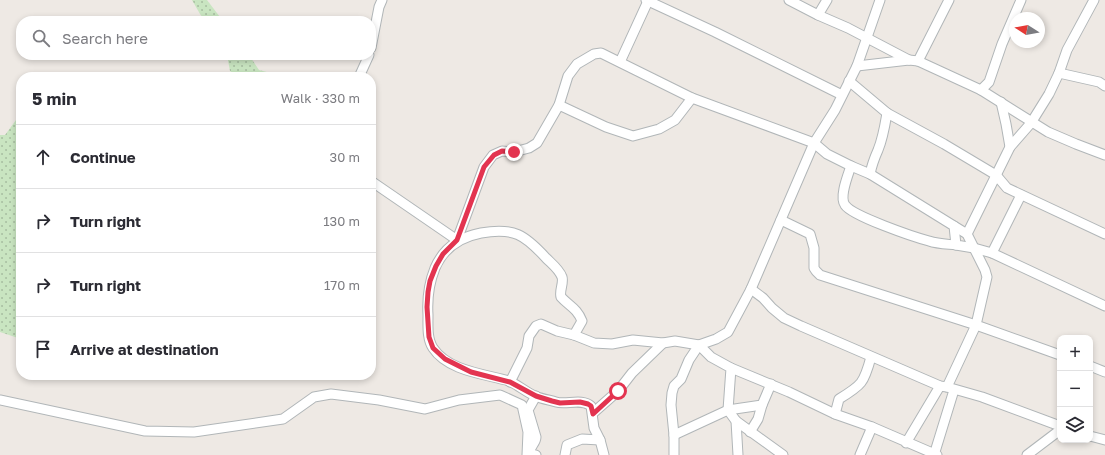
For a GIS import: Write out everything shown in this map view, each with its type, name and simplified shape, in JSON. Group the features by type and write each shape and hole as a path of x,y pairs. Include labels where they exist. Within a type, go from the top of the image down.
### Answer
{"street":[{"path":"376,19 378,7 382,0"},
{"path":"620,62 647,0 842,95"},
{"path":"789,0 913,60 981,90 1048,132 1105,155"},
{"path":"818,15 827,0"},
{"path":"510,382 527,348 529,336 536,326 541,324 594,343 612,344 633,340 663,343 675,341 699,345 716,339 728,332 750,289 814,143 835,110 857,66 880,0"},
{"path":"913,60 948,0"},
{"path":"981,90 989,82 1002,44 1021,0"},
{"path":"967,234 1010,147 1031,122 1049,94 1059,73 1067,50 1094,0"},
{"path":"604,455 600,440 594,428 591,406 580,402 560,403 536,396 510,382 471,372 445,359 433,348 428,328 427,307 430,281 436,266 443,254 457,240 484,167 494,155 502,151 514,152 529,148 537,143 559,106 568,76 577,64 594,54 601,53 692,98 814,143 827,154 870,174 967,234 987,277 976,325 947,388 906,443"},
{"path":"361,72 367,60"},
{"path":"857,66 913,60"},
{"path":"1059,73 1099,82 1105,86"},
{"path":"849,81 887,113 944,144 996,175 1007,188 1105,234"},
{"path":"559,106 606,127 633,136 659,130 675,120 692,98"},
{"path":"1001,102 1010,147"},
{"path":"870,174 884,131 887,113"},
{"path":"851,166 842,196 845,205 855,213 930,242 974,248 992,253 1105,306"},
{"path":"376,184 457,240"},
{"path":"992,253 1021,195"},
{"path":"781,220 810,234 814,248 814,268 820,275 976,325 1057,354"},
{"path":"954,226 956,245"},
{"path":"457,240 495,230 513,232 526,238 560,273 563,281 560,298 572,306 580,314 582,321 574,335"},
{"path":"750,289 763,298 784,318 871,357 947,388 982,397 1057,425"},
{"path":"593,414 618,391 632,373 663,343"},
{"path":"699,345 711,357 731,368 771,384 835,414 872,427 935,455 947,388"},
{"path":"674,455 674,434 671,405 672,393 674,386 681,378 689,360 699,345"},
{"path":"835,414 839,399 857,388 866,375 871,357"},
{"path":"1093,367 1105,372"},
{"path":"731,368 728,410 736,421 783,455"},
{"path":"750,432 758,419 771,384"},
{"path":"0,400 145,431 194,432 283,419 314,397 331,394 379,400 424,409 459,400 500,395 522,405 528,432 527,455"},
{"path":"536,396 528,410 536,437 536,441 530,452 536,455"},
{"path":"674,434 728,410 762,405"},
{"path":"736,421 738,455"},
{"path":"860,455 872,427"},
{"path":"1027,455 1057,432"},
{"path":"1093,437 1105,440"},
{"path":"565,455 567,445 582,439 600,440"}],"green space":[{"path":"192,0 207,0 219,16 201,16"},
{"path":"228,60 252,60 259,70 267,72 232,72"},
{"path":"16,120 16,337 0,332 0,135 5,135"}],"route":[{"path":"514,152 502,151 494,155 484,167 457,240 443,254 436,266 430,281 427,307 429,337 433,348 445,359 471,372 510,382 536,396 552,401 560,403 580,402 588,404 591,406 593,414 618,391"}]}
